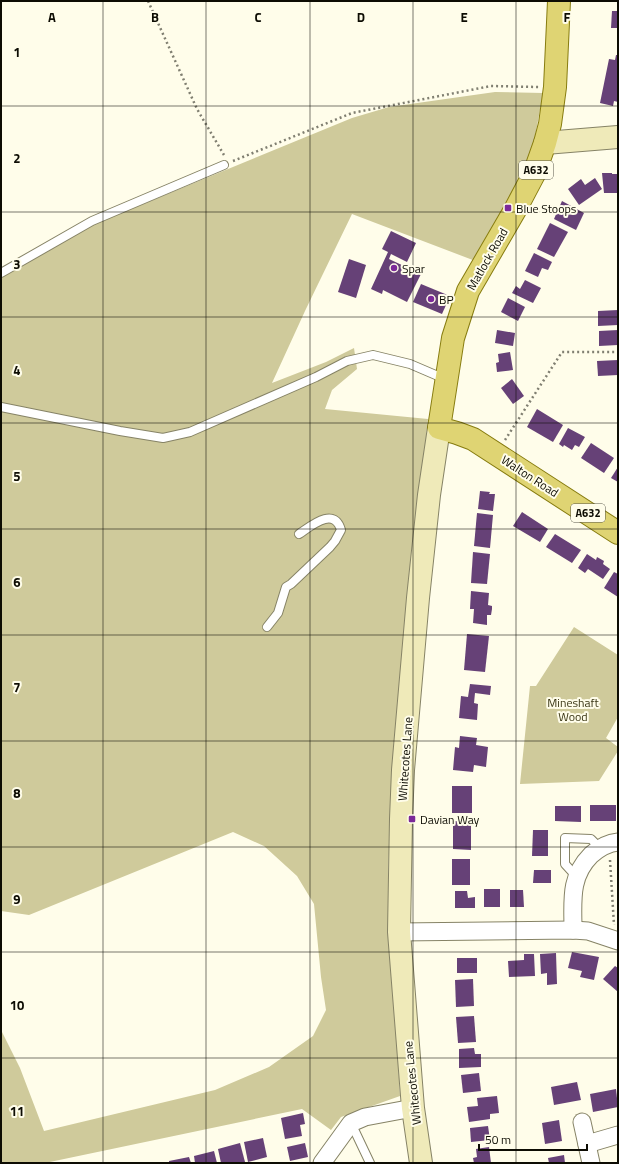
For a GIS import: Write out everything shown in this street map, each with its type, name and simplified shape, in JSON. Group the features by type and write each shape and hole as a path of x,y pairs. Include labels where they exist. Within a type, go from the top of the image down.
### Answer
{"main road":[{"name":"Matlock Road","path":"439,428 445,379 453,338 468,291 516,210 534,174 546,143 555,86 559,1"},
{"name":"Walton Road","path":"439,428 472,439 618,533"}],"street":[{"path":"546,143 618,137"},
{"name":"Whitecotes Lane","path":"421,1163 413,1108 399,932 403,770 418,590 429,495 439,428"},
{"path":"573,930 573,894 576,876 583,863 609,844"},
{"path":"399,932 573,930 588,932 617,941"},
{"path":"322,1163 351,1123 364,1118 413,1108"},
{"path":"582,1122 591,1163"},
{"path":"587,1144 618,1135"}],"lane":[{"path":"1,273 92,221 224,165"},
{"path":"1,407 120,431 163,438 190,432 316,377 347,361 373,355 410,364 445,379"},
{"path":"267,627 278,613 286,587 326,551 335,541 341,530 339,523 334,518 325,518 299,534"},
{"path":"576,876 565,864 565,838 591,839 609,844"},
{"path":"351,1123 370,1163"}],"path":[{"path":"148,1 197,109 225,157 224,165 352,113 491,86 555,86"},
{"path":"496,454 562,352 618,352"},
{"path":"609,844 617,941"}],"green space":[{"path":"495,92 543,93 535,137 517,193 478,262 352,214 272,383 326,362 354,348 357,369 332,390 325,409 428,419 392,774 388,878 400,1096 341,1117 331,1130 302,1109 45,1163 1,1163 1,1030 20,1068 44,1131 215,1090 269,1067 313,1036 326,1010 321,977 314,904 297,876 264,846 233,832 29,915 1,911 1,278 92,225 352,118 389,107"},
{"name":"Mineshaft Wood","path":"574,627 618,655 618,717 606,738 618,747 618,751 599,781 520,784 530,686 536,686"}],"building":[{"path":"612,11 618,11 618,28 611,28"},
{"path":"616,55 618,55 618,102 614,101 613,106 600,103 609,59 615,60"},
{"path":"602,173 618,174 618,193 604,193"},
{"path":"595,178 602,189 579,205 568,189 581,179 585,185"},
{"path":"562,201 584,213 576,230 554,219"},
{"path":"550,223 568,232 554,257 537,249"},
{"name":"Spar","path":"391,231 416,243 407,262 391,254 389,259 421,274 407,302 383,290 382,294 371,289 388,252 382,249"},
{"path":"534,253 552,262 548,270 542,268 538,277 525,271"},
{"path":"349,259 366,265 356,298 338,292"},
{"path":"525,280 541,288 533,303 512,293 516,286 520,289"},
{"name":"BP","path":"421,284 450,296 442,314 413,302"},
{"path":"508,298 525,307 518,321 501,312"},
{"path":"618,310 618,325 598,326 598,311"},
{"path":"497,330 515,333 513,346 495,343"},
{"path":"618,330 618,345 599,346 599,331"},
{"path":"510,352 513,370 497,372 496,363 499,362 498,354"},
{"path":"618,360 618,375 598,376 597,361"},
{"path":"512,379 524,396 513,404 501,388"},
{"path":"537,409 563,425 553,442 527,427"},
{"path":"568,428 585,437 579,447 575,445 572,450 559,444"},
{"path":"591,443 614,458 604,473 581,458"},
{"path":"618,467 618,482 611,478"},
{"path":"480,491 495,494 493,511 478,509"},
{"path":"522,512 548,529 540,542 513,526"},
{"path":"477,513 493,515 490,548 474,546"},
{"path":"555,534 581,550 572,563 546,547"},
{"path":"473,552 490,554 487,584 471,583"},
{"path":"587,554 596,560 597,557 604,561 603,564 610,569 603,579 588,569 585,573 578,568"},
{"path":"614,572 618,574 618,597 604,588"},
{"path":"471,591 489,593 488,605 492,606 492,609 491,615 487,615 487,625 473,623 474,609 470,609"},
{"path":"467,634 489,636 485,672 464,670"},
{"path":"470,684 491,686 490,695 475,693 474,703 478,704 477,720 459,718 461,696 468,697"},
{"path":"460,736 477,738 476,745 488,747 486,767 474,765 473,772 453,770 455,747 459,748"},
{"path":"452,786 472,786 472,813 452,813"},
{"path":"590,805 616,805 616,821 590,821"},
{"path":"555,806 581,806 581,822 555,821"},
{"path":"453,821 471,821 471,850 453,849"},
{"path":"533,830 548,830 548,856 532,856"},
{"path":"452,859 470,859 470,885 452,885"},
{"path":"534,870 551,870 551,883 533,883"},
{"path":"484,889 500,889 500,907 484,907"},
{"path":"510,890 523,890 524,907 510,907"},
{"path":"455,891 467,891 468,898 475,897 475,908 455,908"},
{"path":"572,952 599,957 594,980 580,977 582,971 568,968"},
{"path":"556,953 557,984 547,985 547,973 541,974 540,954"},
{"path":"524,954 534,954 535,976 509,977 508,961 524,960"},
{"path":"457,958 477,958 477,973 457,973"},
{"path":"615,966 618,968 618,992 603,979"},
{"path":"473,979 474,1006 456,1007 455,980"},
{"path":"474,1016 476,1042 458,1043 456,1017"},
{"path":"474,1048 475,1054 481,1054 481,1067 459,1068 459,1049"},
{"path":"479,1073 481,1091 463,1093 461,1075"},
{"path":"577,1082 581,1100 554,1105 551,1087"},
{"path":"616,1089 618,1107 593,1112 590,1094"},
{"path":"497,1096 499,1113 490,1114 490,1119 469,1122 467,1107 478,1106 477,1098"},
{"path":"303,1113 305,1124 300,1125 302,1136 285,1139 281,1118"},
{"path":"559,1120 562,1141 545,1144 542,1123"},
{"path":"488,1126 490,1140 471,1142 470,1128"},
{"path":"263,1138 267,1157 248,1162 244,1142"},
{"path":"240,1143 245,1162 221,1163 218,1149"},
{"path":"305,1143 308,1157 290,1161 287,1147"},
{"path":"489,1147 491,1163 474,1163 473,1158 477,1157 476,1149"},
{"path":"214,1151 217,1163 195,1163 194,1156"},
{"path":"564,1155 565,1163 549,1163 548,1158"},
{"path":"189,1157 191,1163 169,1163 169,1161"}],"place":[{"name":"Blue Stoops","path":"508,208"},
{"name":"Spar","path":"394,268"},
{"name":"BP","path":"431,299"},
{"name":"Davian Way","path":"412,819"}]}
